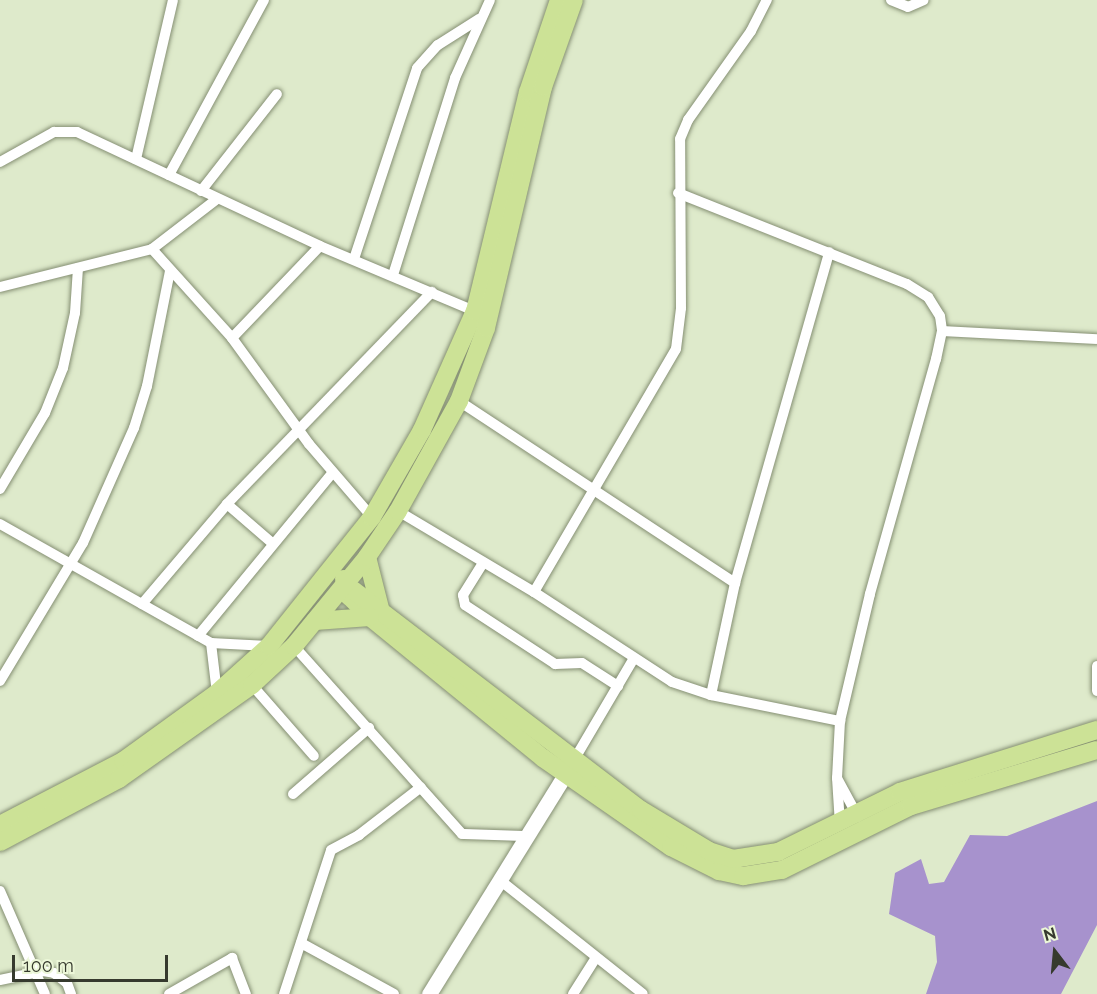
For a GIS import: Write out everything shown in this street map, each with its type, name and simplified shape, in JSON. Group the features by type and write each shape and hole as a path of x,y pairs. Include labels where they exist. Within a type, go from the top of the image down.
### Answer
{"main road":[{"path":"0,825 123,761 217,693 269,646 342,559 372,517 422,430 475,312 528,92 559,0"},
{"path":"0,842 119,779 252,685 294,646 345,588 367,557 398,511 459,401 499,286 543,87 574,0"},
{"path":"367,557 375,612"},
{"path":"342,559 345,588"},
{"path":"317,589 345,588 690,859 719,871 743,876 775,872 860,821 1097,750"},
{"path":"315,621 375,612"},
{"path":"860,821 884,798 956,772 1097,730"}],"street":[{"path":"136,159 173,0"},
{"path":"169,175 264,0"},
{"path":"393,275 455,78 479,19 490,0"},
{"path":"534,592 676,349 681,308 678,193 682,130 767,0"},
{"path":"891,0 908,7 924,0"},
{"path":"354,259 417,68 438,45 479,19"},
{"path":"201,191 277,94"},
{"path":"0,162 54,132 66,129 136,159 320,246 393,275 475,312"},
{"path":"678,193 829,252 921,292 936,308 942,331 870,594 840,721 837,778 842,831"},
{"path":"0,287 152,249 217,199"},
{"path":"232,338 320,246"},
{"path":"152,249 232,338 299,431 372,517"},
{"path":"711,695 735,584 829,252"},
{"path":"0,489 45,413 63,368 75,313 78,268"},
{"path":"0,681 3,668 71,565 96,517 140,410 170,271"},
{"path":"142,604 227,504 432,292"},
{"path":"942,331 1097,339"},
{"path":"459,401 595,489 735,584"},
{"path":"198,636 272,543 333,472"},
{"path":"227,504 272,543"},
{"path":"398,511 534,592 672,682 711,695 840,721"},
{"path":"1,527 211,643 269,646"},
{"path":"483,563 463,595 465,605 555,664 582,663 618,686"},
{"path":"211,643 217,693"},
{"path":"294,646 462,834 526,836"},
{"path":"429,994 501,881 634,658"},
{"path":"1097,666 1097,691"},
{"path":"252,685 314,756"},
{"path":"293,794 369,728"},
{"path":"837,778 860,821"},
{"path":"284,994 331,850 358,835 421,787"},
{"path":"501,881 595,959 643,994"},
{"path":"0,891 33,973 45,994"},
{"path":"301,943 394,994"},
{"path":"169,994 232,958 246,994"},
{"path":"573,994 595,959"},
{"path":"0,980 33,973 54,973 67,983 71,994"}],"shaded area":[{"path":"1097,801 1097,925 1061,994 926,994 937,962 935,936 889,914 895,873 921,859 929,884 944,882 970,835 1007,836"}]}
